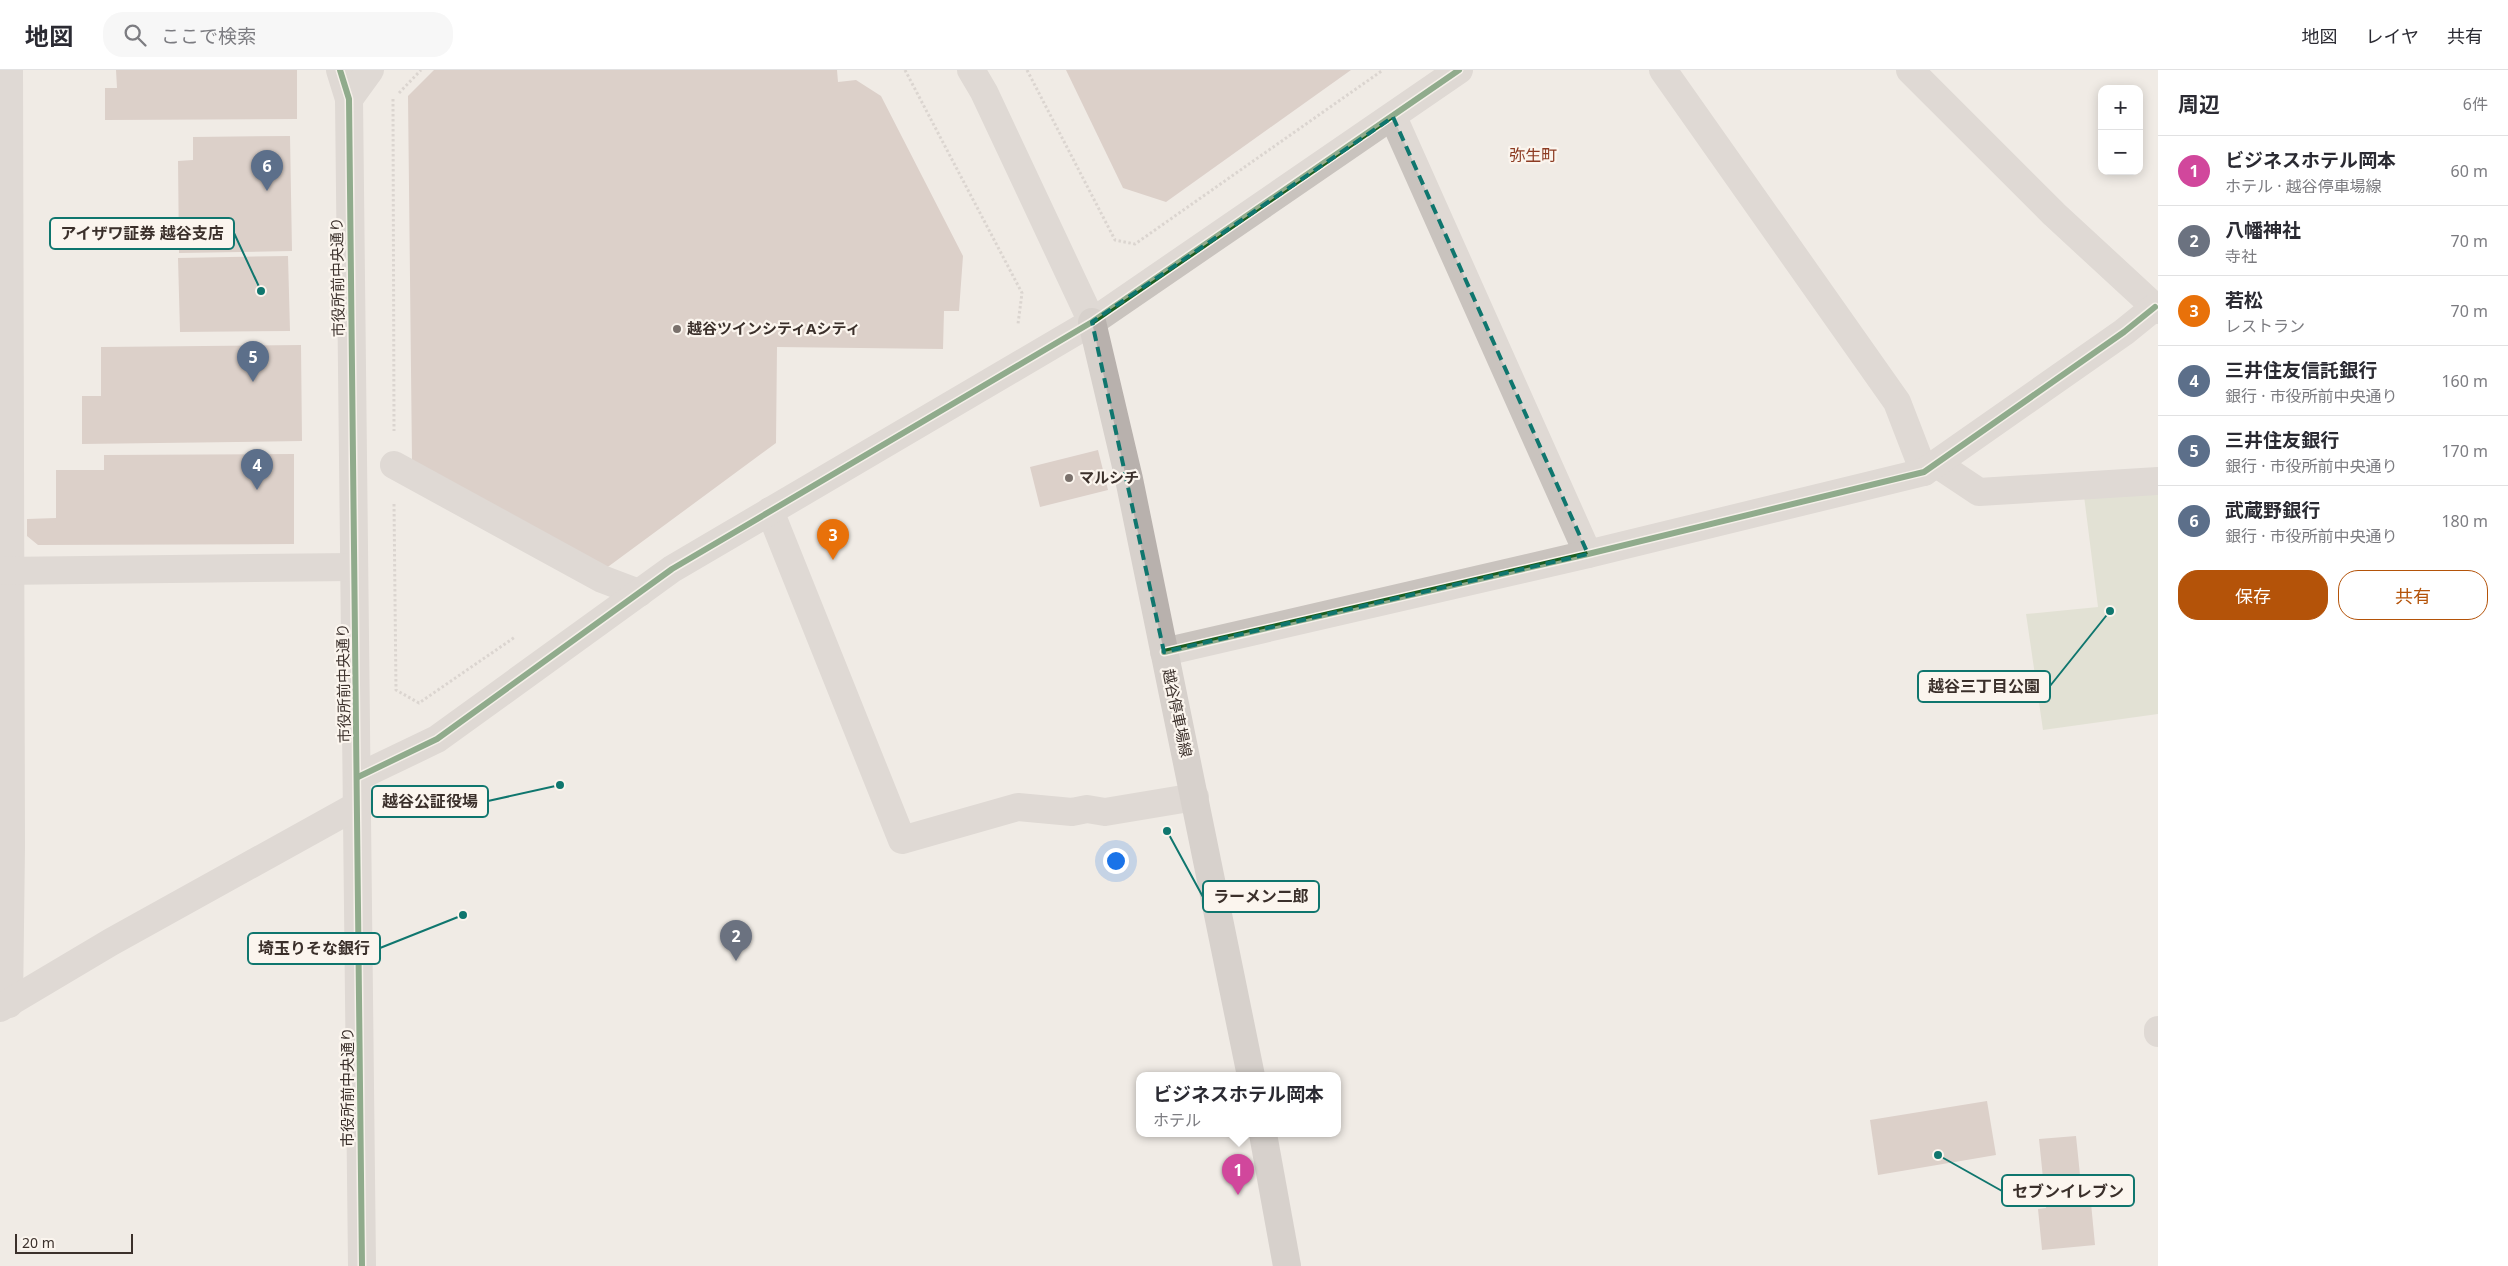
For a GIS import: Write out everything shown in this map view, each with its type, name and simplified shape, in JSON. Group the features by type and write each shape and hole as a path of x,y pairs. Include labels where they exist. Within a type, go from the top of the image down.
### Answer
{"main road":[{"name":"越谷停車場線","path":"1092,322 1129,479 1250,1072"},
{"path":"1264,1137 1287,1266"}],"street":[{"path":"4,1006 11,847 5,571 8,70"},
{"name":"市役所前中央通り","path":"340,70 349,98 362,1266"},
{"path":"349,98 370,70"},
{"path":"971,70 984,92 1092,322"},
{"path":"358,777 437,739 672,569 1092,322 1459,70"},
{"path":"1663,70 1897,402 1930,468 1979,492 2158,481"},
{"path":"1164,652 1588,554 1930,468 2156,309 2054,214 1910,70"},
{"path":"1393,117 1588,554"},
{"path":"394,465 602,579 639,593"},
{"path":"770,511 902,840 1018,807 1072,812 1087,809 1105,812 1195,797"},
{"path":"5,571 353,567"},
{"path":"4,1006 111,942 358,805"}],"path":[{"path":"421,70 393,99 396,690 419,703 520,633"},
{"path":"905,70 1022,293 1017,327"},
{"path":"1027,70 1116,240 1135,244 1383,70"}],"highlighted area":[{"path":"1393,117 1588,554 1164,652 1092,322"}],"green space":[{"path":"2158,492 2158,714 2043,730 2026,614 2098,607 2084,496"}],"building":[{"path":"116,70 297,70 297,119 105,120 105,88 117,88"},
{"name":"越谷ツインシティAシティ","path":"434,70 837,70 838,82 856,80 881,96 963,256 959,311 944,311 943,349 777,347 776,443 605,569 412,461 408,96"},
{"path":"1066,70 1351,70 1166,202 1123,188"},
{"path":"290,136 292,251 179,253 178,161 193,160 193,137"},
{"path":"288,256 290,331 180,332 178,258"},
{"path":"301,345 302,441 82,444 82,396 101,396 101,347"},
{"name":"マルシチ","path":"1098,450 1108,490 1040,507 1030,467"},
{"path":"294,454 294,544 38,545 27,536 27,519 56,518 56,470 104,470 104,455"},
{"path":"1987,1101 1996,1155 1878,1175 1870,1120"},
{"path":"2076,1136 2083,1204 2091,1203 2095,1245 2042,1250 2038,1209 2046,1208 2039,1139"}],"cycle path":[{"path":"340,70 349,99 362,1266"},
{"path":"358,777 437,739 672,569 1092,322 1459,70"},
{"path":"1164,652 1588,554 1924,472 2124,332 2155,307"}],"place":[{"name":"武蔵野銀行","path":"267,191"},
{"name":"アイザワ証券 越谷支店","path":"261,291"},
{"name":"越谷ツインシティAシティ","path":"677,329"},
{"name":"三井住友銀行","path":"253,382"},
{"name":"マルシチ","path":"1069,478"},
{"name":"三井住友信託銀行","path":"257,490"},
{"name":"若松","path":"833,560"},
{"name":"越谷三丁目公園","path":"2110,611"},
{"name":"越谷公証役場","path":"560,785"},
{"name":"ラーメン二郎","path":"1167,831"},
{"name":"埼玉りそな銀行","path":"463,915"},
{"name":"八幡神社","path":"736,961"},
{"name":"セブンイレブン","path":"1938,1155"},
{"name":"ビジネスホテル岡本","path":"1238,1195"}],"district":[{"name":"弥生町","path":"1533,155"}]}
